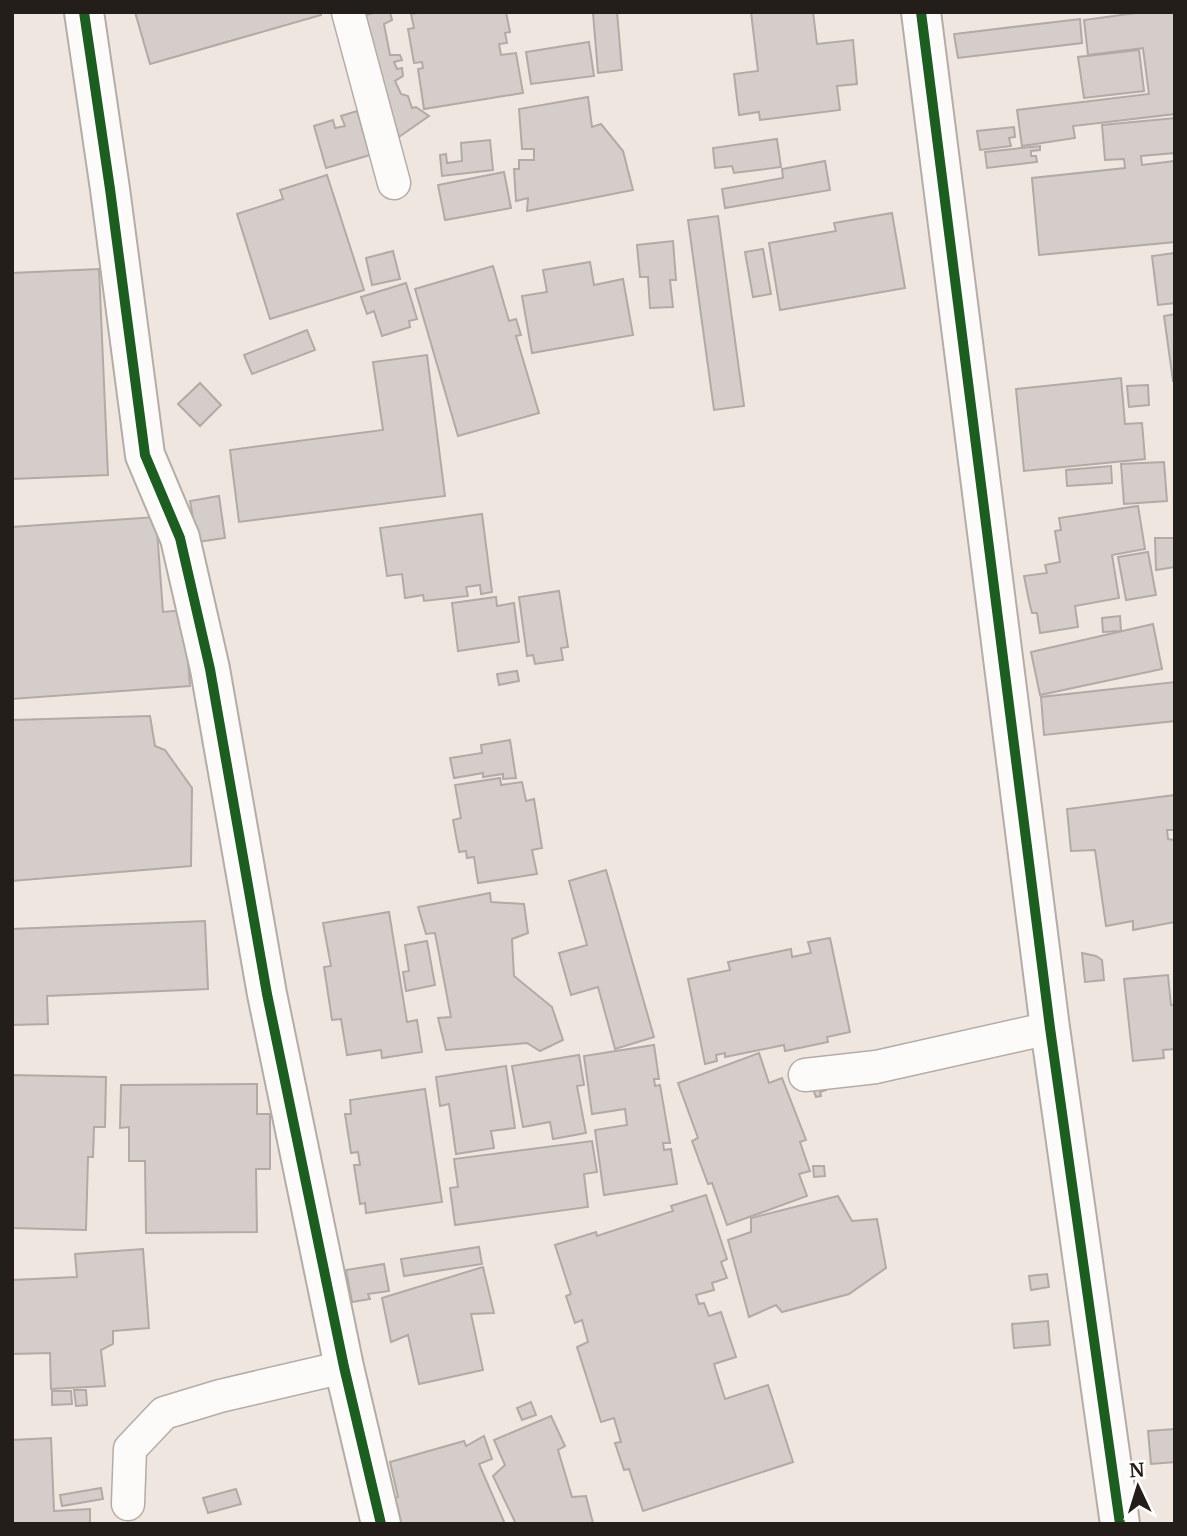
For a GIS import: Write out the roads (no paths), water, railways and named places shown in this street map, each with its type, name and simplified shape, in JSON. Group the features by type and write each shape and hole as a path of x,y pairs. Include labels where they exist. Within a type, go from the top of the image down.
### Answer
{"street":[{"path":"84,12 145,455 180,538 210,669 267,994 344,1367 381,1524"},
{"path":"920,12 1050,1028 1120,1524"}],"lane":[{"path":"348,12 394,183"},
{"path":"805,1075 876,1067 1050,1028"},
{"path":"128,1504 130,1449 164,1412 344,1367"}]}
